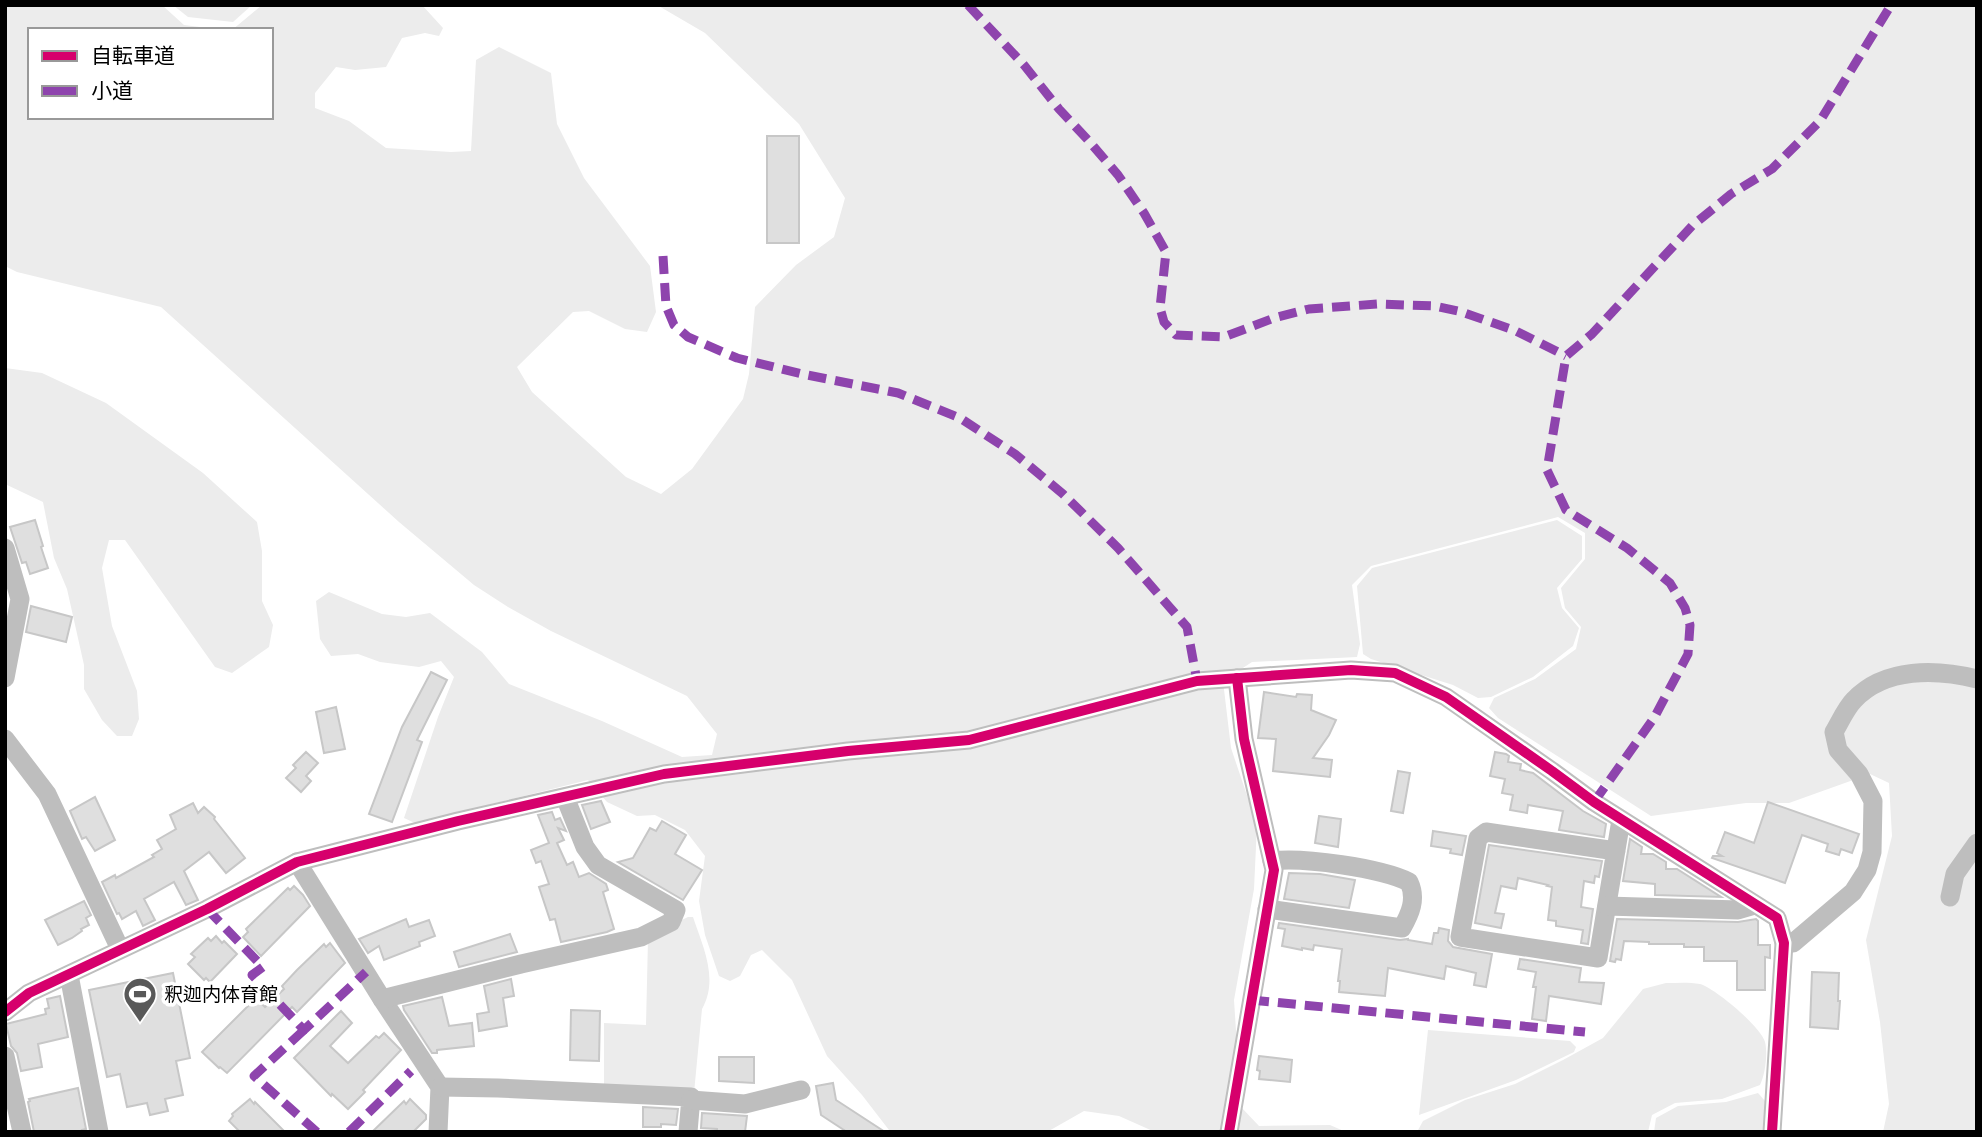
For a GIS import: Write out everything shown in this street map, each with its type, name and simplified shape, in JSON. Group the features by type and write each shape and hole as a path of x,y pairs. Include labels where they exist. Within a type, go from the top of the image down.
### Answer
{"street":[{"path":"5,548 20,599 5,678"},
{"path":"5,1012 29,993 207,909 297,862 458,821 664,774 848,751 969,740 1197,681 1351,670 1395,673 1446,697 1622,820 1777,918 1784,943 1772,1132"},
{"path":"1784,943 1793,943 1853,892 1867,870 1872,852 1873,801 1858,774 1838,750 1834,732 1854,700 1877,682 1901,674 1955,674 1977,679"},
{"path":"1228,1132 1274,870 1244,739 1237,678"},
{"path":"5,739 47,794 120,949"},
{"path":"382,999 641,937 671,922 676,909 598,865 585,847 565,797"},
{"path":"1616,850 1486,832 1479,838 1460,937 1598,958 1622,820"},
{"path":"1950,897 1955,874 1977,843"},
{"path":"1268,909 1402,929 1413,900 1409,882 1396,876 1321,863 1287,859 1272,861"},
{"path":"297,862 440,1087 439,1132"},
{"path":"1607,906 1738,910 1755,905"},
{"path":"69,975 99,1132"},
{"path":"5,1056 22,1132"},
{"path":"440,1087 650,1094 745,1104 801,1090"},
{"path":"688,1132 691,1100"}],"shaded area":[{"path":"5,5 162,5 184,25 208,28 28,28 28,119 273,119 273,28 234,28 262,5 422,5 443,28 439,36 425,33 402,38 386,67 355,70 336,67 315,93 315,108 349,121 386,148 471,151 476,60 499,47 551,73 557,124 584,178 650,266 656,312 647,332 625,329 589,311 573,312 517,367 532,392 626,477 661,494 692,469 743,399 749,374 755,307 796,265 834,237 845,198 799,124 705,33 657,5 1977,5 1977,1132 1883,1132 1889,1104 1880,1022 1866,940 1892,836 1889,783 1870,774 1789,803 1746,803 1651,816 1498,718 1489,708 1494,698 1535,679 1576,649 1581,627 1565,608 1561,588 1585,559 1585,533 1558,517 1371,566 1352,585 1360,644 1357,657 1252,662 1223,681 1231,748 1257,825 1254,889 1234,1000 1241,1107 1259,1126 1330,1125 1346,1132 1155,1132 1119,1116 1084,1111 1047,1132 888,1132 862,1095 827,1056 792,980 762,950 751,955 740,976 730,981 719,976 705,935 699,901 705,856 685,830 655,815 637,816 607,802 588,780 415,823 404,818 454,677 441,661 419,667 380,662 358,654 331,656 320,639 316,601 329,592 382,614 406,617 430,613 482,652 509,684 682,757 712,755 717,734 687,696 551,631 474,585 399,522 161,307 17,272 5,266"},
{"path":"173,5 252,5 233,22 188,17"},
{"path":"5,368 42,373 106,403 203,473 257,522 262,551 262,601 273,625 269,647 232,673 215,667 125,540 109,540 102,568 112,626 137,691 139,719 132,736 117,736 102,720 84,689 84,665 67,589 54,558 43,502 5,484"},
{"path":"1557,520 1582,536 1582,559 1557,588 1562,608 1579,628 1573,646 1533,677 1491,697 1478,698 1453,685 1371,659 1363,654 1357,586 1372,568"},
{"path":"688,917 693,917 705,951 709,975 707,998 702,1009 694,1093 604,1089 604,1023 646,1025 648,939"},
{"path":"1666,983 1696,983 1707,987 1737,1009 1755,1027 1762,1035 1766,1047 1760,1085 1722,1099 1675,1103 1652,1115 1648,1132 1417,1132 1423,1121 1465,1100 1515,1084 1603,1038 1643,989"},
{"path":"1428,1030 1570,1041 1576,1047 1574,1052 1516,1080 1419,1115"},
{"path":"1758,1093 1765,1101 1763,1132 1654,1132 1656,1118 1678,1106 1726,1102"}],"building":[{"path":"767,136 799,136 799,243 767,243"},
{"path":"35,520 48,568 30,574 26,562 22,563 10,527"},
{"path":"31,606 72,617 66,642 26,632"},
{"path":"431,672 447,680 417,740 422,742 392,822 369,814 402,727"},
{"path":"1264,692 1296,697 1297,694 1312,695 1311,710 1336,720 1313,758 1332,760 1330,777 1273,771 1276,739 1258,738"},
{"path":"336,707 345,749 324,753 316,712"},
{"path":"306,752 318,763 306,776 311,781 301,792 286,778 296,768 293,765"},
{"path":"1495,752 1506,754 1509,756 1508,762 1521,764 1520,770 1533,773 1583,811 1606,824 1604,837 1559,830 1563,811 1528,805 1527,813 1510,810 1513,795 1502,793 1505,779 1490,776"},
{"path":"1398,771 1410,773 1403,813 1391,811"},
{"path":"95,797 115,840 95,851 86,837 82,839 70,811"},
{"path":"601,801 610,822 591,829 582,805"},
{"path":"1768,802 1859,834 1852,853 1841,849 1839,855 1826,851 1828,844 1802,835 1785,883 1712,858 1722,856 1717,853 1725,832 1754,843"},
{"path":"193,803 198,813 204,807 215,817 245,858 226,873 209,852 184,871 198,900 186,905 174,882 144,899 155,920 143,926 136,911 122,919 102,882 115,875 116,878 154,857 152,855 162,849 157,840 176,829 170,815"},
{"path":"552,812 555,820 560,818 566,831 558,828 564,840 557,843 567,865 573,862 579,877 589,873 606,884 608,890 603,892 614,929 561,942 555,919 550,920 539,887 549,884 541,861 536,863 531,850 549,843 538,815"},
{"path":"1319,816 1341,819 1338,847 1315,843"},
{"path":"662,821 686,835 675,854 702,870 683,900 618,862 633,858 650,828 656,831"},
{"path":"1433,831 1466,836 1462,855 1450,853 1451,849 1431,846"},
{"path":"1630,839 1642,847 1641,854 1653,854 1666,862 1666,869 1677,869 1721,897 1655,895 1655,884 1623,881"},
{"path":"1489,845 1602,861 1599,877 1595,876 1594,883 1584,881 1581,907 1593,909 1588,944 1581,943 1583,930 1556,926 1556,921 1548,920 1552,887 1518,878 1516,889 1501,886 1495,913 1504,914 1501,928 1475,923"},
{"path":"1289,873 1320,874 1355,880 1349,908 1284,899"},
{"path":"294,886 310,906 261,956 243,937 248,932 246,929 288,888 290,890"},
{"path":"84,901 91,915 86,918 89,925 58,945 45,920"},
{"path":"406,919 409,927 429,920 435,936 419,942 420,946 384,960 379,946 368,953 359,939"},
{"path":"1617,919 1738,922 1756,919 1758,945 1770,945 1770,958 1765,957 1765,990 1737,990 1737,961 1704,961 1704,947 1624,941 1621,960 1610,961"},
{"path":"1279,923 1432,944 1434,933 1438,933 1439,928 1449,930 1448,941 1453,947 1492,954 1486,987 1474,985 1476,973 1446,966 1444,979 1388,968 1385,996 1339,992 1342,949 1314,945 1313,950 1302,950 1282,946 1285,929 1278,928"},
{"path":"510,934 517,952 459,967 454,952"},
{"path":"216,936 237,954 210,982 206,978 204,980 188,964 195,957 191,954 208,938 211,941"},
{"path":"330,943 345,963 297,1012 292,1007 227,1073 202,1052 252,1002 255,1005 259,1001 265,1007 284,989 282,986 297,970 324,944 326,947"},
{"path":"1520,959 1581,968 1579,982 1604,983 1601,1004 1549,996 1546,1021 1532,1019 1536,972 1518,969"},
{"path":"1812,972 1839,973 1838,1029 1810,1027"},
{"name":"釈迦内体育館","path":"173,973 190,1058 176,1061 183,1095 165,1099 168,1111 150,1115 147,1103 127,1107 120,1074 107,1077 89,990"},
{"path":"511,979 514,996 503,998 507,1026 479,1031 477,1014 489,1012 484,986"},
{"path":"60,996 68,1037 38,1044 42,1067 21,1071 6,1024 46,1014 45,1009 49,1008 47,999"},
{"path":"442,997 449,1026 472,1023 474,1046 437,1050 437,1053 432,1053 404,1010 403,1006"},
{"path":"571,1010 600,1011 599,1061 570,1060"},
{"path":"341,1011 352,1023 330,1046 348,1063 376,1036 379,1038 384,1033 401,1050 348,1109 332,1094 331,1096 294,1058"},
{"path":"1259,1056 1292,1060 1290,1082 1259,1079"},
{"path":"719,1057 754,1057 754,1083 719,1081"},
{"path":"833,1083 836,1100 885,1132 847,1132 821,1115 816,1086"},
{"path":"78,1088 86,1129 82,1130 83,1132 34,1132 29,1099"},
{"path":"250,1099 285,1132 240,1132 229,1121 232,1114"},
{"path":"410,1099 426,1115 426,1119 413,1132 372,1132 404,1101 406,1104"},
{"path":"643,1107 678,1109 676,1125 643,1127"},
{"path":"702,1113 747,1116 745,1132 717,1132 717,1129 701,1128"}],"marked path":[{"path":"968,5 1024,65 1118,175 1144,213 1166,252 1160,308 1164,322 1176,335 1224,337 1274,318 1309,309 1378,304 1435,306 1462,312 1516,331 1566,356"},
{"path":"1594,802 1654,718 1688,654 1690,625 1685,608 1670,583 1627,548 1566,510 1547,470 1566,356 1592,334 1692,226 1731,194 1772,169 1820,121 1891,5"},
{"path":"663,256 666,306 674,325 688,337 737,358 898,393 960,418 1015,454 1063,494 1118,548 1187,627 1197,681"},
{"path":"207,909 263,967 252,975 304,1030 366,972"},
{"path":"1251,1000 1585,1032"},
{"path":"304,1030 254,1076 317,1132"},
{"path":"349,1132 411,1071"}],"cycle path":[{"path":"5,1012 29,993 207,909 297,862 458,821 664,774 848,751 969,740 1197,681 1351,670 1395,673 1446,697 1594,802 1777,918 1784,943 1772,1132"},
{"path":"1229,1132 1274,870 1244,739 1237,678"}],"place":[{"name":"釈迦内体育館","path":"140,1024"}]}
